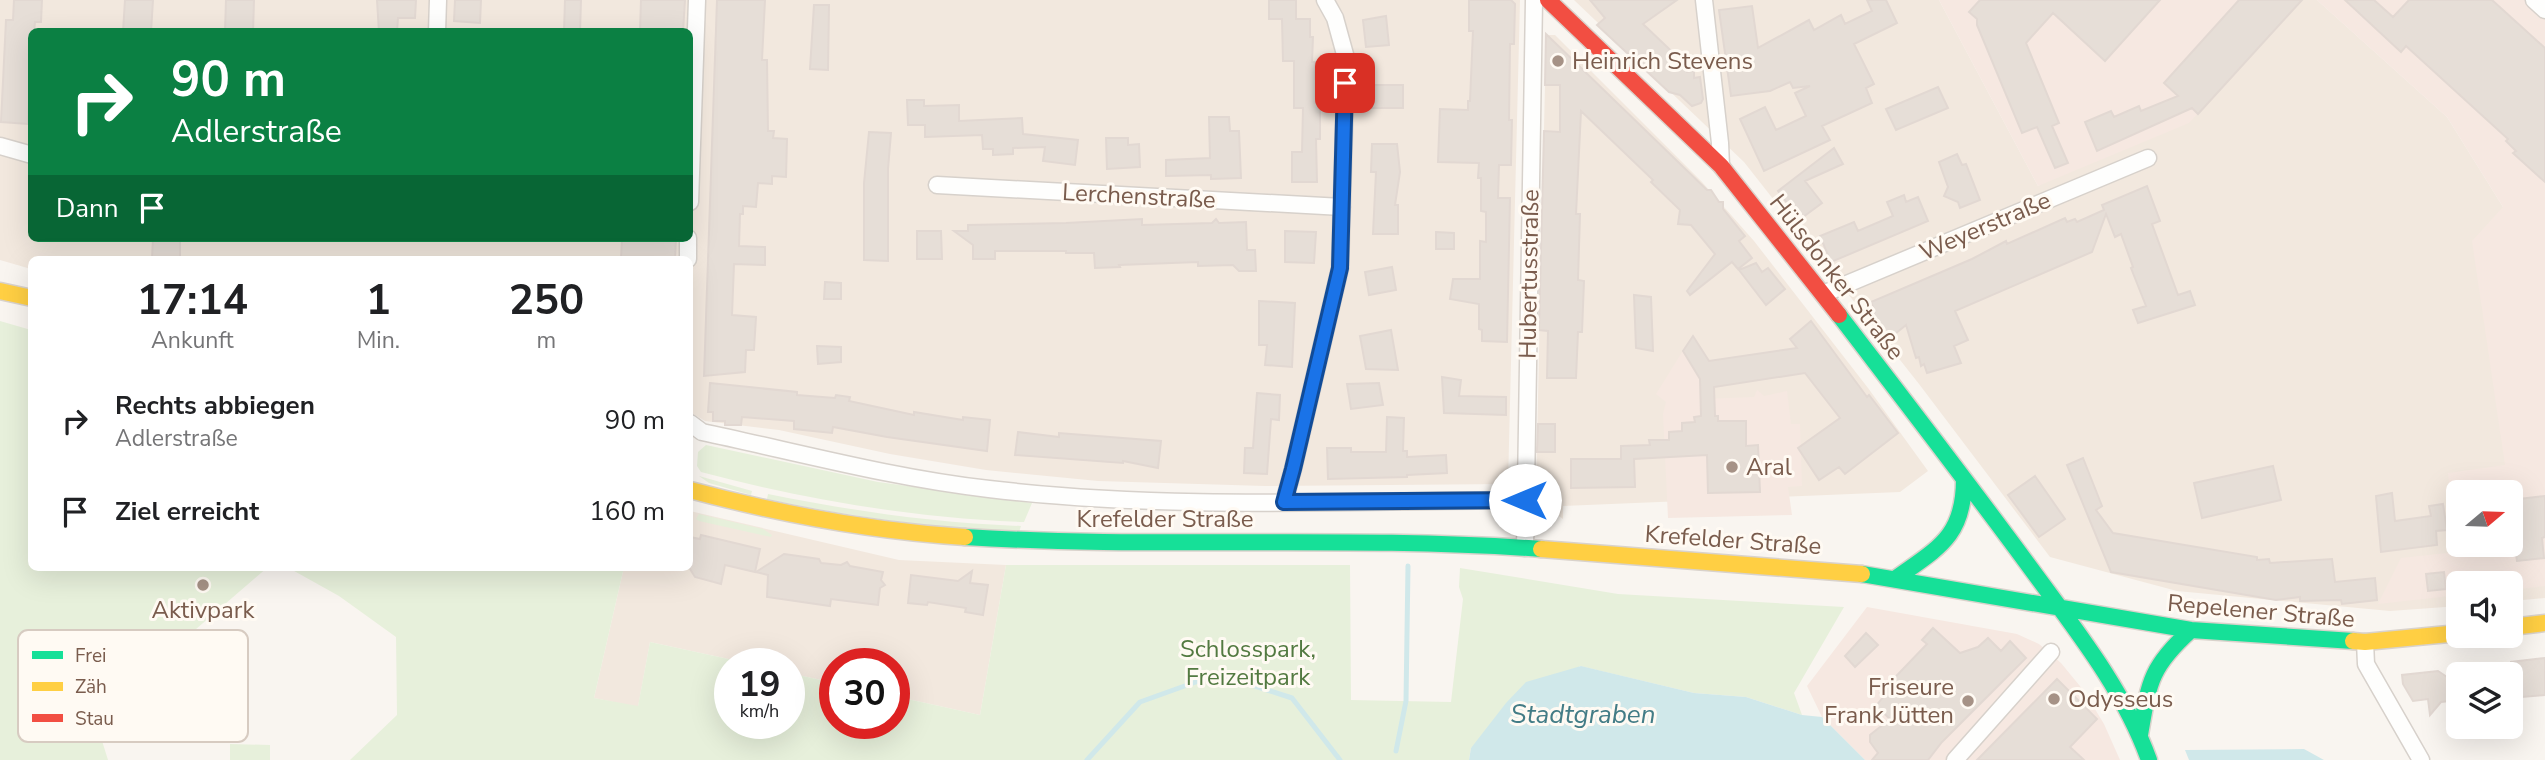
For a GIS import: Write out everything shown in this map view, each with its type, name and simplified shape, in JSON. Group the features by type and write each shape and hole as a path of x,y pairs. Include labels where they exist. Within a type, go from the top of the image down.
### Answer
{"main road":[{"name":"Hülsdonker Straße","path":"1548,0 1721,166 1823,294 2096,658 2141,739 2149,760"},
{"path":"0,290 28,297"},
{"path":"1895,579 1939,546 1960,521 1965,502 1964,479"},
{"name":"Krefelder Straße","path":"693,491 757,508 852,525 951,536 1043,542 1390,542 1525,548 1834,570 2060,609"},
{"name":"Repelener Straße","path":"2060,609 2191,630 2365,642 2446,634"},
{"path":"2523,626 2545,623"},
{"path":"2141,739 2150,684 2157,666 2173,646 2191,630"}],"street":[{"path":"437,28 438,0"},
{"path":"693,115 697,0"},
{"path":"1284,502 1340,268 1346,58 1335,18 1325,0"},
{"name":"Hubertusstraße","path":"1525,548 1534,0"},
{"path":"1704,0 1721,166"},
{"path":"2534,0 2545,10"},
{"path":"0,146 28,154"},
{"name":"Weyerstraße","path":"1823,294 2148,158"},
{"name":"Lerchenstraße","path":"937,186 1342,207"},
{"name":"Krefelder Straße","path":"693,425 702,432 887,472 988,489 1170,502 1525,500"},
{"path":"2365,642 2366,664 2421,760"},
{"path":"1955,760 2051,652"}],"shaded area":[{"path":"0,0 1520,0 1508,484 1265,486 1098,481 986,470 890,454 779,430 705,421 693,414 693,256 28,256 28,268 0,260"},
{"path":"1574,0 1939,0 2038,186 2302,0 2317,0 2447,117 2503,207 2505,452 2545,445 2545,598 2523,600 2523,571 2446,571 2446,607 2390,611 2177,591 2050,557 1919,384 1744,162"},
{"path":"1939,0 2302,0 2189,123 2038,186"},
{"path":"2317,0 2545,0 2545,586 2523,589 2523,571 2446,571 2446,596 2378,604 2401,558 2446,553 2446,557 2524,556 2524,480 2449,480 2448,473 2505,465 2472,241 2503,207 2447,117"},
{"path":"1549,35 1555,35 1702,182 1754,241 1868,388 1928,471 1900,492 1563,506 1563,519 1543,505 1536,488 1546,39"},
{"path":"1684,349 1701,378 1702,399 1754,397 1757,390 1764,396 1787,391 1791,424 1800,424 1802,486 1788,487 1792,515 1668,518 1663,414 1666,402 1656,394"},
{"path":"693,512 899,560 1006,565 980,715 910,700 910,648 819,648 819,680 805,676 805,648 714,648 714,656 650,642 638,707 594,698 623,571 693,571"},
{"path":"1867,607 2017,634 2039,644 2061,663 2084,691 2104,724 2120,760 1865,760 1822,717 1807,686"}],"green space":[{"path":"0,321 28,329 28,571 263,571 195,630 18,630 18,742 102,742 108,760 0,760"},
{"path":"706,445 878,482 1032,503 1024,522 901,512 821,499 701,472 697,466 698,452"},
{"path":"699,476 752,491 751,495 709,483"},
{"path":"768,494 894,515 1021,526 1019,532 892,521 767,499"},
{"path":"699,514 763,529 772,535 771,537 699,521 696,519"},
{"name":"Schlosspark, Freizeitpark","path":"1006,565 1350,565 1351,700 1451,702 1463,599 1459,587 1460,568 1618,594 1844,607 1794,693 1802,715 1746,697 1694,693 1580,666 1471,748 1469,760 350,760 397,715 396,637 339,596 294,571 623,571 594,698 638,706 650,642 714,656 714,739 805,739 805,676 819,680 819,739 910,739 910,700 980,715"},
{"path":"230,744 270,745 270,760 230,760"}],"water":[{"name":"Stadtgraben","path":"1581,666 1694,693 1746,697 1802,715 1822,717 1865,760 1469,760 1471,748 1526,682"},
{"path":"2304,749 2324,760 2189,760 2185,750"}],"building":[{"path":"14,0 42,0 41,22 35,22 34,28 28,28 28,124 1,122 6,20 13,20"},
{"path":"125,0 153,0 151,28 123,28"},
{"path":"226,0 254,0 253,28 225,28"},
{"path":"377,0 416,0 415,18 398,18 397,28 379,28"},
{"path":"455,0 481,0 480,23 454,21"},
{"path":"565,0 581,0 580,28 564,28"},
{"path":"641,0 685,0 683,28 640,28"},
{"path":"717,0 765,0 762,60 767,60 768,131 774,131 773,138 787,139 786,177 772,176 772,184 758,183 756,207 743,206 743,214 740,214 739,246 765,247 765,265 734,264 732,315 756,317 754,350 746,350 745,372 704,376"},
{"path":"1269,0 1296,0 1296,19 1310,19 1310,37 1313,37 1312,62 1315,62 1315,79 1320,79 1320,139 1316,139 1317,182 1292,182 1292,152 1302,152 1303,108 1294,108 1294,61 1283,61 1282,19 1269,19"},
{"path":"1469,0 1511,0 1515,4 1514,44 1510,44 1511,165 1499,165 1498,198 1510,198 1507,342 1482,341 1479,304 1450,299 1453,279 1480,279 1480,241 1486,242 1486,212 1481,211 1479,163 1438,162 1440,109 1468,110 1470,101 1473,31 1469,31"},
{"path":"1590,0 1677,0 1643,24 1684,63 1687,72 1694,71 1694,78 1700,77 1703,99 1701,103 1692,106 1680,95 1669,92 1597,25 1605,18"},
{"path":"1867,0 1886,0 1897,23 1854,44 1874,84 1866,88 1872,103 1822,126 1830,140 1764,171 1740,119 1765,107 1776,130 1806,116 1795,93 1810,86 1793,88 1790,82 1770,91 1731,96 1719,10 1752,6 1758,48 1809,20 1814,30 1841,15 1845,24 1872,11"},
{"path":"1980,0 2160,0 2105,61 2053,13 2026,43 2059,123 2052,126 2068,163 2055,168 2037,127 2022,133 1977,25 1977,19 1969,12"},
{"path":"2239,0 2302,0 2198,114 2192,108 2097,151 2085,122 2111,111 2114,117 2139,106 2141,111 2178,96 2164,83"},
{"path":"2345,0 2374,0 2393,17 2409,0 2492,0 2545,48 2545,182 2513,153 2516,151 2506,141 2508,139 2406,46 2401,52"},
{"path":"814,5 829,5 828,70 810,69"},
{"path":"1386,16 1389,45 1366,47 1363,20"},
{"path":"1546,34 1707,190 1711,190 1719,202 1723,202 1723,209 1745,236 1739,241 1752,258 1738,269 1732,262 1690,295 1687,291 1715,254 1691,225 1678,224 1680,210 1651,182 1653,180 1581,111 1576,214 1580,214 1578,280 1584,281 1582,332 1578,332 1576,378 1547,378 1548,331 1539,330 1544,131 1560,132 1560,85 1545,85"},
{"path":"1372,85 1403,85 1403,108 1372,108"},
{"path":"1938,87 1948,108 1896,130 1886,109"},
{"path":"907,100 924,100 924,106 959,105 959,121 1022,118 1023,134 1078,140 1075,165 1043,161 1045,147 1013,148 1013,154 993,155 993,149 983,149 982,135 925,137 925,125 908,125"},
{"path":"1209,117 1229,117 1230,131 1239,131 1241,178 1211,179 1211,175 1166,176 1166,160 1210,158"},
{"path":"869,132 891,133 888,169 888,261 864,260 864,183"},
{"path":"1106,138 1128,138 1128,145 1139,144 1140,167 1107,169"},
{"path":"1372,144 1397,144 1400,172 1395,205 1398,205 1398,234 1373,234 1376,172 1371,172"},
{"path":"1834,148 1843,164 1805,181 1822,203 1803,217 1798,217 1778,191"},
{"path":"1957,154 1962,165 1966,164 1980,200 1960,208 1958,202 1944,196 1948,187 1939,162"},
{"path":"2147,186 2160,221 2152,224 2178,295 2190,291 2195,305 2138,323 2133,310 2146,306 2121,234 2115,237 2106,214 2092,252 1955,311 1968,340 1954,346 1961,363 1927,373 1924,364 1921,366 1919,357 1916,358 1906,325 1890,338 1872,315 1875,312 1871,302 1972,259 2006,241 2007,244 2065,218 2067,222 2075,219 2077,222 2104,210 2102,205"},
{"path":"1904,195 1906,202 1918,197 1928,221 1831,262 1820,236 1854,222 1858,231 1893,216 1887,202"},
{"path":"1142,219 1142,225 1212,223 1216,219 1219,223 1246,222 1247,250 1255,250 1256,271 1239,271 1233,265 1198,266 1198,262 1095,268 1094,253 1066,251 995,251 995,259 973,259 973,245 954,231 968,231 968,225"},
{"path":"917,231 941,231 942,259 917,259"},
{"path":"1285,231 1316,232 1314,263 1285,262"},
{"path":"1436,232 1454,233 1454,249 1436,249"},
{"path":"153,242 180,242 180,256 152,256"},
{"path":"622,242 676,242 675,256 621,256"},
{"path":"1756,263 1762,272 1768,268 1785,289 1766,305 1739,270"},
{"path":"1392,267 1396,290 1369,295 1365,272"},
{"path":"825,282 841,283 841,299 824,299"},
{"path":"1634,295 1651,297 1653,351 1636,348"},
{"path":"1259,301 1295,303 1292,367 1265,365 1267,345 1259,345"},
{"path":"1811,321 1867,397 1869,395 1898,433 1845,474 1839,467 1819,480 1798,448 1840,418 1805,373 1714,387 1715,416 1718,416 1718,421 1746,421 1746,446 1758,445 1760,492 1708,493 1707,455 1634,459 1635,487 1571,488 1571,459 1621,459 1621,446 1650,445 1649,440 1669,440 1669,432 1682,431 1682,423 1695,422 1694,417 1701,416 1700,379 1683,351 1693,336 1709,361 1797,348 1790,339"},
{"path":"1391,330 1398,370 1366,369 1360,336"},
{"path":"817,346 841,347 841,362 818,364"},
{"path":"1442,377 1461,380 1459,396 1506,397 1506,415 1444,413"},
{"path":"710,383 797,392 797,395 850,397 849,401 914,415 914,412 963,420 963,417 990,420 987,451 833,427 832,433 794,429 794,421 742,417 741,425 725,425 725,421 713,421 713,412 708,412"},
{"path":"1379,383 1383,405 1351,409 1347,384"},
{"path":"1257,393 1280,395 1279,420 1271,419 1267,474 1244,473 1245,448 1253,448"},
{"path":"1387,417 1404,418 1403,451 1407,451 1407,457 1446,455 1447,473 1328,479 1327,448 1351,448 1351,452 1386,452"},
{"path":"1538,424 1555,424 1555,452 1537,452"},
{"path":"1018,432 1059,437 1059,433 1161,441 1158,468 1123,461 1015,455"},
{"path":"2083,458 2102,506 2096,510 2113,533 2257,557 2257,560 2269,559 2270,563 2332,559 2335,582 2375,578 2377,600 2342,604 2341,600 2300,601 2300,597 2276,600 2111,572 2067,465"},
{"path":"2273,466 2281,500 2202,518 2194,483"},
{"path":"2035,476 2065,519 2039,537 2008,495"},
{"path":"2392,493 2395,521 2431,516 2429,506 2443,504 2446,530 2436,531 2437,545 2381,552 2376,496"},
{"path":"2545,496 2545,537 2542,538 2544,558 2517,561 2516,557 2524,556 2524,498"},
{"path":"701,535 760,549 755,572 725,565 721,584 695,577 691,571 693,538 700,539"},
{"path":"784,554 819,559 821,563 841,565 847,562 850,566 883,572 881,580 885,585 880,588 878,605 831,599 830,606 767,597 768,575 756,572"},
{"path":"972,571 970,583 988,585 983,615 965,612 966,608 928,602 927,605 908,603 911,575 958,581"},
{"path":"2444,572 2446,589 2428,591 2426,574"},
{"path":"1933,628 1960,653 1978,647 1988,638 2001,651 2010,641 2026,658 1942,742 1928,760 1872,760 1878,753 1870,742 1870,735 1890,719 1876,706 1884,696 1880,693 1927,644 1922,640"},
{"path":"1866,633 1878,645 1855,667 1845,656"},
{"path":"2545,658 2545,695 2523,697 2523,662 2511,662"},
{"path":"2438,671 2446,676 2446,701 2441,702 2430,715 2428,699 2413,701 2403,684 2402,675"},
{"path":"2057,679 2097,719 2070,747 2084,760 1977,760"}],"waterway":[{"path":"1396,751 1406,701 1408,566"},
{"path":"1087,760 1140,702 1218,674 1292,698 1340,760"}],"traffic: fast":[{"path":"1839,315 2082,638 2113,685 2139,734 2149,760"},
{"path":"1895,579 1936,549 1954,528 1963,499 1964,479"},
{"path":"965,537 1109,542 1397,543 1541,549"},
{"path":"1862,574 2191,630 2353,641"},
{"path":"2140,735 2154,676 2167,655 2191,630"}],"traffic: slow":[{"path":"0,291 28,297"},
{"path":"693,491 826,520 965,537"},
{"path":"1541,549 1862,574"},
{"path":"2523,626 2545,623"},
{"path":"2353,641 2446,634"}],"traffic: jam":[{"path":"1548,0 1721,166 1839,315"}],"place":[{"name":"Heinrich Stevens","path":"1558,61"},
{"name":"Aral","path":"1732,467"},
{"name":"Aktivpark","path":"203,585"},
{"name":"Odysseus","path":"2054,699"},
{"name":"Friseure Frank Jütten","path":"1968,701"}],"route":[{"path":"1345,83 1340,268 1284,502 1525,500"}]}
